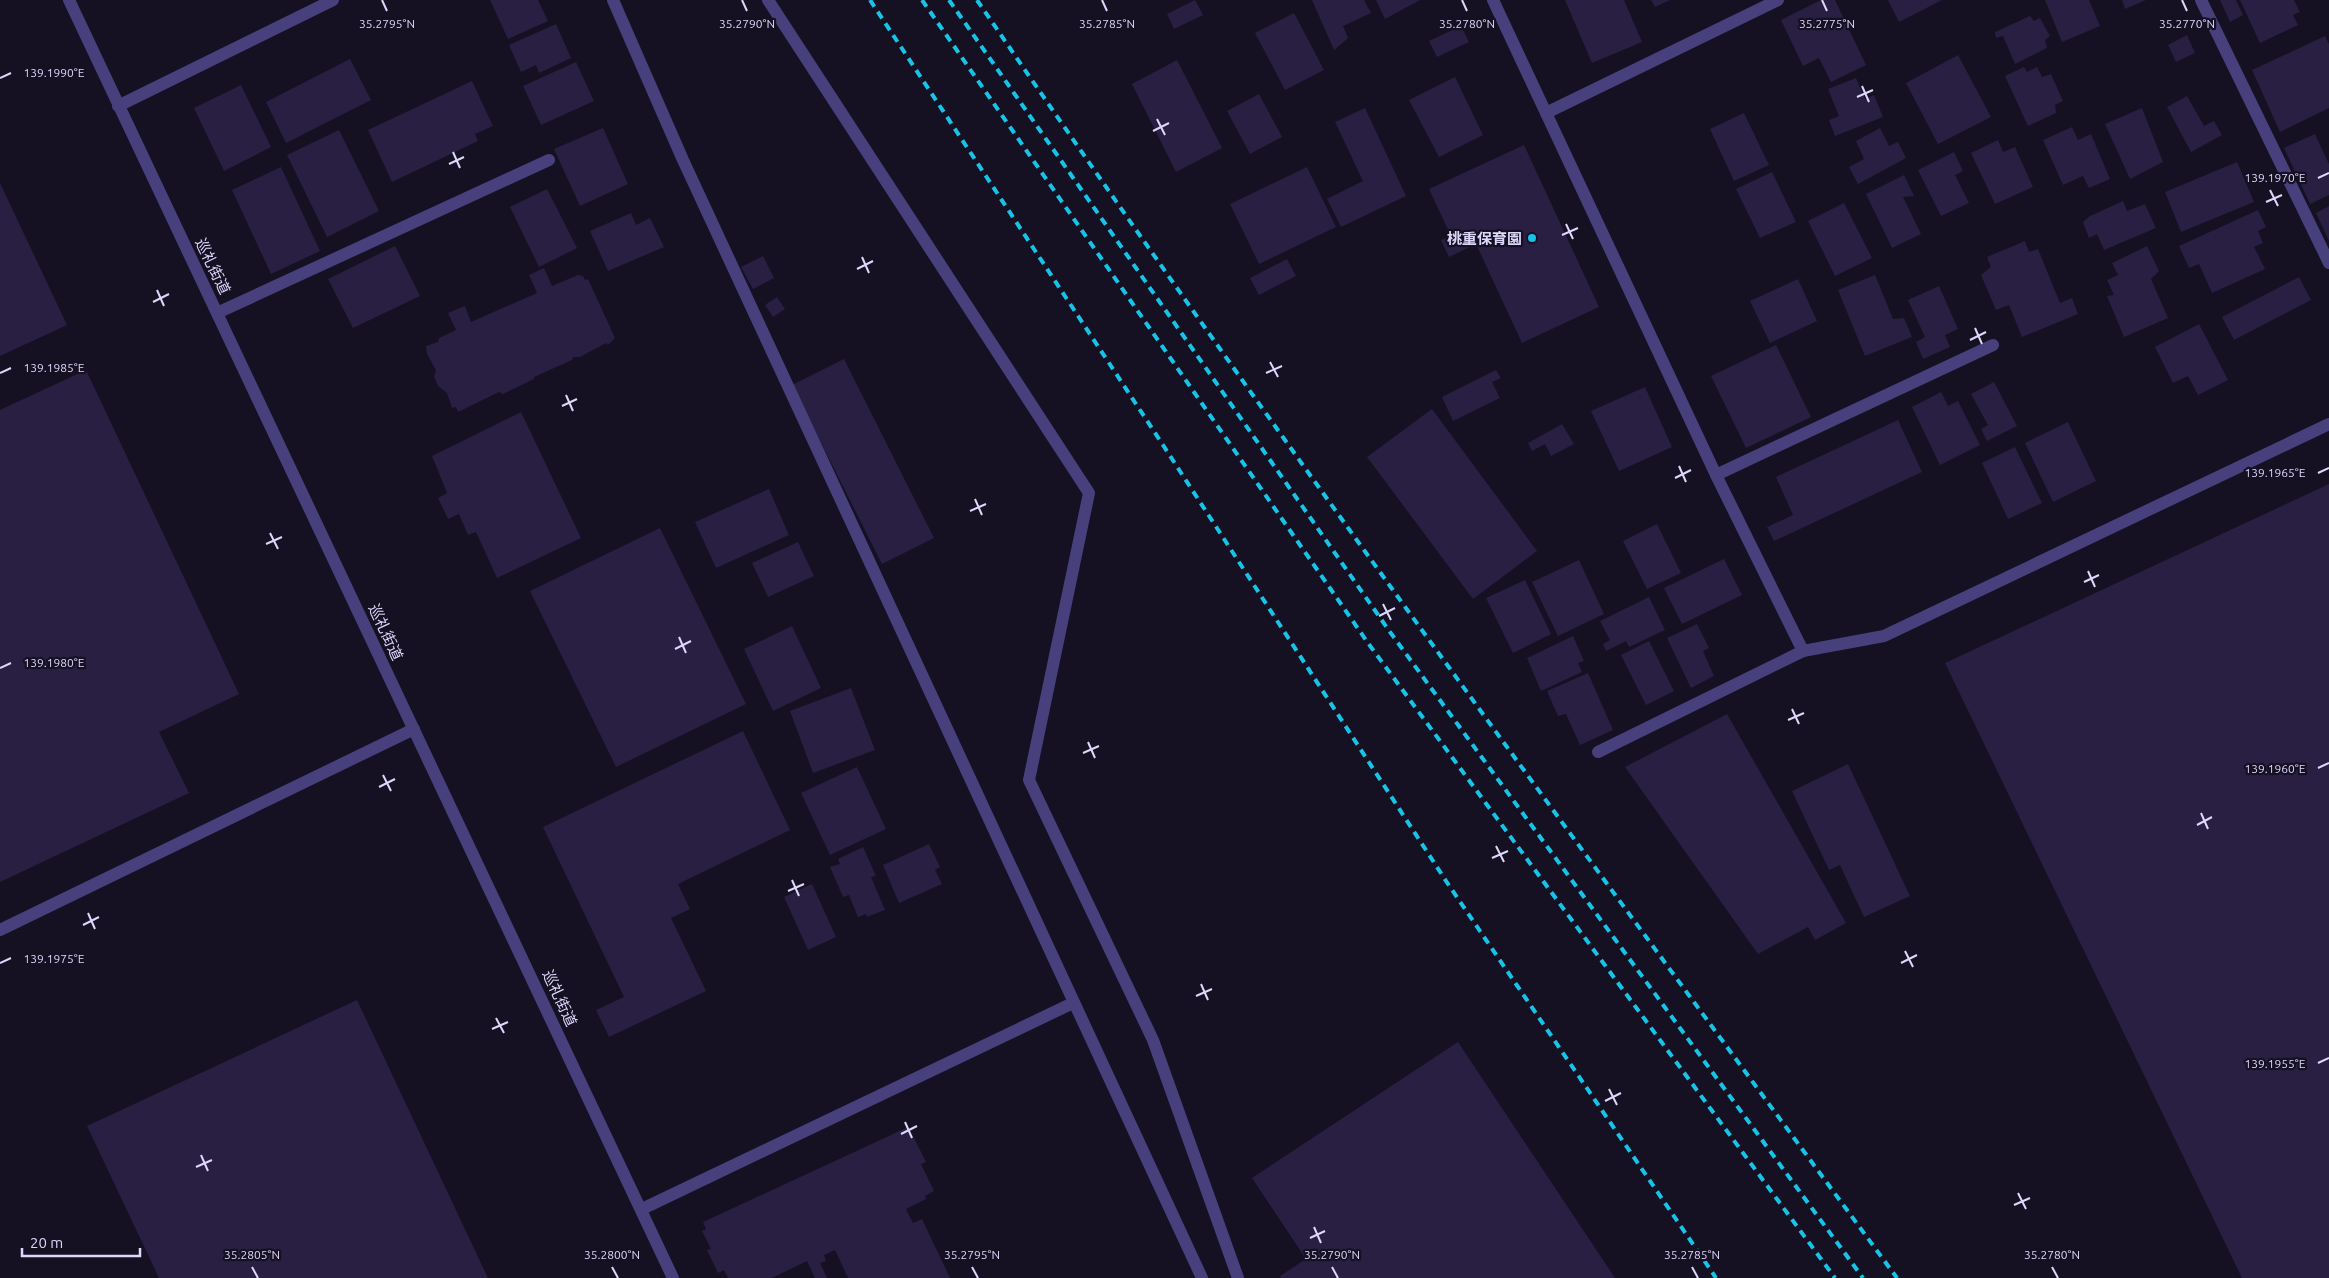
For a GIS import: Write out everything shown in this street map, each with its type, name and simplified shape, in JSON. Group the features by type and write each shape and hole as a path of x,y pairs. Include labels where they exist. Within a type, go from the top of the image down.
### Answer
{"street":[{"name":"巡礼街道","path":"69,0 673,1278"},
{"path":"118,106 333,0"},
{"path":"613,0 683,160 1202,1278"},
{"path":"768,0 1089,493 1029,780 1153,1040 1238,1278"},
{"path":"1493,0 1716,475 1802,651"},
{"path":"1546,113 1778,0"},
{"path":"2201,0 2329,263"},
{"path":"217,313 549,160"},
{"path":"1716,475 1993,345"},
{"path":"1598,752 1802,651 1884,636 2329,424"},
{"path":"0,930 414,729"},
{"path":"642,1209 1073,1003"}],"building":[{"path":"490,0 538,0 548,21 508,39"},
{"path":"1195,0 1203,15 1174,29 1167,14"},
{"path":"1312,0 1364,0 1371,13 1343,26 1348,38 1334,50"},
{"path":"1376,0 1420,0 1385,19"},
{"path":"1565,0 1624,0 1642,42 1592,63"},
{"path":"1651,0 1670,0 1655,7"},
{"path":"1821,0 1835,0 1866,65 1831,82 1819,58 1803,66 1781,20"},
{"path":"1888,0 1942,0 1899,22"},
{"path":"2045,0 2089,0 2100,26 2062,42"},
{"path":"2122,0 2146,0 2125,9"},
{"path":"2220,0 2236,0 2243,15 2230,22"},
{"path":"2240,0 2294,0 2300,12 2293,15 2298,25 2260,43"},
{"path":"1294,13 1324,70 1285,90 1255,33"},
{"path":"2030,16 2034,21 2040,18 2050,36 2045,40 2047,48 2015,64 2003,36 1996,38 1995,32"},
{"path":"556,24 571,58 539,73 536,65 521,72 509,45"},
{"path":"1461,26 1469,42 1437,57 1429,41"},
{"path":"2187,35 2195,53 2176,62 2168,45"},
{"path":"2325,36 2329,44 2329,108 2280,132 2252,70"},
{"path":"1958,55 1991,117 1938,144 1906,83"},
{"path":"350,59 371,100 286,143 266,102"},
{"path":"1177,60 1222,148 1176,172 1132,84"},
{"path":"576,62 594,101 541,125 523,86"},
{"path":"2024,67 2027,72 2037,67 2042,77 2051,74 2063,101 2055,105 2056,113 2028,126 2005,76"},
{"path":"1455,77 1483,135 1439,157 1409,100"},
{"path":"1856,78 1865,99 1874,95 1883,117 1835,136 1829,120 1839,116 1828,89"},
{"path":"472,81 493,126 475,134 478,141 392,182 368,130"},
{"path":"241,85 271,147 224,171 194,108"},
{"path":"1259,94 1282,137 1250,154 1227,111"},
{"path":"2187,96 2204,126 2214,121 2222,135 2191,152 2167,107"},
{"path":"1365,108 1406,196 1341,227 1327,199 1363,181 1335,122"},
{"path":"2142,108 2163,162 2130,179 2105,124"},
{"path":"1744,113 1769,165 1734,181 1710,129"},
{"path":"2072,127 2078,140 2091,134 2110,179 2089,188 2083,176 2063,185 2043,140"},
{"path":"603,128 628,184 580,206 554,149"},
{"path":"1880,128 1889,146 1898,142 1906,158 1858,184 1849,167 1864,159 1856,141"},
{"path":"339,130 379,211 327,237 287,155"},
{"path":"2315,134 2329,164 2329,195 2310,204 2284,148"},
{"path":"1998,140 2003,152 2015,147 2033,187 1995,204 1971,153"},
{"path":"1524,145 1599,307 1522,343 1476,244 1449,257 1441,240 1451,236 1429,189"},
{"path":"1954,152 1963,171 1955,175 1969,203 1941,216 1918,170"},
{"path":"2237,162 2254,202 2181,232 2165,192"},
{"path":"281,167 320,251 271,274 232,190"},
{"path":"1307,167 1336,227 1259,264 1230,204"},
{"path":"1772,172 1796,222 1760,238 1736,189"},
{"path":"1904,175 1914,196 1903,197 1921,234 1892,248 1866,194"},
{"path":"0,183 67,325 0,356"},
{"path":"547,189 577,248 539,267 510,207"},
{"path":"2123,201 2127,211 2145,204 2156,228 2104,250 2097,234 2089,238 2083,222 2090,216"},
{"path":"1844,203 1872,258 1835,276 1808,221"},
{"path":"2329,206 2329,241 2316,213"},
{"path":"2258,210 2266,227 2258,231 2263,243 2254,247 2265,269 2212,293 2199,264 2189,268 2179,246"},
{"path":"631,213 636,225 650,218 664,247 608,271 590,231"},
{"path":"2025,241 2029,252 2038,249 2060,303 2072,298 2078,314 2022,337 2009,305 1996,310 1981,275 1991,267 1987,257"},
{"path":"395,246 420,296 353,328 328,279"},
{"path":"2147,246 2159,271 2151,279 2168,318 2124,337 2107,296 2114,295 2107,280 2118,275 2112,263"},
{"path":"763,256 774,278 753,289 741,267"},
{"path":"1287,259 1296,276 1259,295 1250,278"},
{"path":"544,268 552,286 578,275 583,276 585,280 588,279 615,338 608,345 606,343 580,357 573,357 572,360 534,377 534,379 503,394 499,392 458,412 456,407 452,408 447,393 438,386 434,377 436,370 427,354 426,346 438,342 439,338 456,330 448,313 465,306 471,322 537,293 529,275"},
{"path":"1875,275 1893,319 1904,318 1912,337 1865,356 1838,290"},
{"path":"2299,277 2311,300 2234,340 2222,317"},
{"path":"1798,279 1817,321 1770,343 1750,301"},
{"path":"1939,286 1958,329 1945,335 1950,347 1923,359 1916,342 1925,337 1908,300"},
{"path":"777,297 785,309 773,317 765,305"},
{"path":"2199,324 2228,380 2198,395 2188,376 2173,383 2155,347"},
{"path":"1776,345 1811,417 1746,448 1711,376"},
{"path":"844,359 934,538 882,564 792,385"},
{"path":"86,370 239,694 159,732 189,793 0,882 0,410"},
{"path":"1496,370 1501,378 1492,382 1500,398 1453,421 1442,397"},
{"path":"1994,382 2017,426 1987,441 1981,429 1988,425 1971,394"},
{"path":"1645,387 1672,447 1619,471 1591,411"},
{"path":"1941,392 1948,406 1958,401 1980,445 1940,465 1912,407"},
{"path":"1432,409 1537,551 1473,599 1367,457"},
{"path":"521,412 581,538 497,578 476,532 468,535 459,514 448,519 438,498 447,493 432,456"},
{"path":"1898,420 1922,472 1774,541 1767,527 1793,515 1776,477"},
{"path":"2068,422 2096,481 2053,502 2025,443"},
{"path":"1562,424 1574,444 1551,456 1545,444 1532,451 1528,443"},
{"path":"2015,447 2042,503 2008,519 1982,463"},
{"path":"2329,484 2329,1278 2242,1278 1945,663"},
{"path":"769,489 789,535 716,568 695,522"},
{"path":"1657,524 1681,573 1647,589 1623,541"},
{"path":"660,528 746,704 616,767 530,591"},
{"path":"798,542 814,576 768,597 752,563"},
{"path":"1724,559 1742,595 1682,624 1664,588"},
{"path":"1579,560 1604,614 1558,636 1532,582"},
{"path":"1525,580 1551,634 1513,653 1486,598"},
{"path":"1649,597 1665,630 1629,647 1626,641 1606,651 1603,644 1610,640 1600,621"},
{"path":"1697,624 1709,648 1703,651 1714,676 1691,688 1667,638"},
{"path":"792,626 821,688 773,711 744,649"},
{"path":"1573,636 1584,661 1578,663 1582,672 1541,691 1527,658"},
{"path":"1649,641 1674,691 1646,705 1621,655"},
{"path":"1588,673 1613,730 1580,745 1566,714 1558,716 1547,691"},
{"path":"851,688 875,750 813,773 790,711"},
{"path":"1727,714 1846,923 1815,940 1808,927 1758,954 1625,767"},
{"path":"743,731 790,830 678,884 690,909 671,918 706,991 609,1037 596,1010 624,997 543,827"},
{"path":"1848,764 1910,896 1864,917 1840,865 1829,870 1792,791"},
{"path":"857,767 886,829 830,855 801,793"},
{"path":"929,844 940,867 935,870 942,884 899,903 883,865"},
{"path":"863,847 876,876 871,877 885,910 867,917 866,914 858,917 849,895 843,897 830,867 840,864 838,859"},
{"path":"812,884 836,937 808,950 784,897"},
{"path":"357,1000 488,1278 159,1278 87,1126"},
{"path":"1458,1042 1615,1278 1281,1278 1280,1276 1306,1259 1252,1178"},
{"path":"906,1128 909,1134 912,1134 926,1162 921,1164 934,1191 925,1196 926,1199 906,1209 913,1223 922,1219 950,1278 848,1278 835,1250 824,1255 826,1261 820,1263 827,1278 815,1278 807,1261 772,1278 728,1278 724,1270 718,1273 707,1250 711,1249 702,1231 706,1229 703,1222"}],"railway":[{"path":"870,0 1163,445 1448,884 1716,1278"},
{"path":"922,0 1368,643 1835,1278"},
{"path":"949,0 1390,632 1863,1278"},
{"path":"977,0 1316,484 1897,1278"}],"place":[{"name":"桃重保育園","path":"1532,238"}]}
